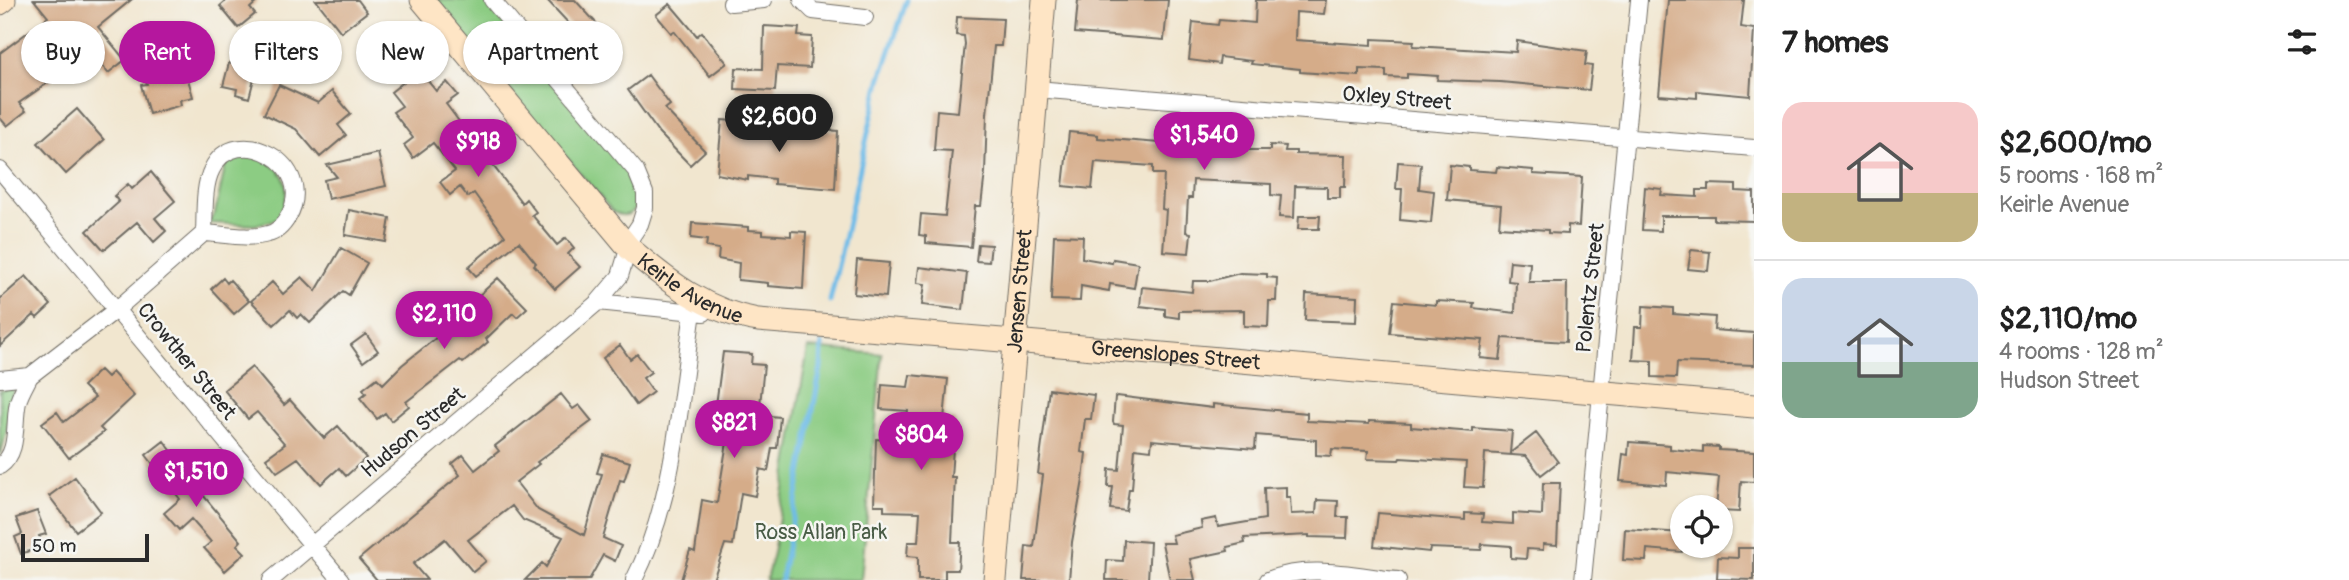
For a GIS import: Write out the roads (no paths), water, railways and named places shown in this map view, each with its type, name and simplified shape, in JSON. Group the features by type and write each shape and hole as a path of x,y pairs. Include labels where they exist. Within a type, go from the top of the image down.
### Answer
{"street":[{"name":"Keirle Avenue","path":"422,0 629,248 696,306 758,320"},
{"name":"Keirle Avenue","path":"492,0 636,171 645,193 645,208 629,248"},
{"path":"731,3 764,0"},
{"path":"802,0 813,11 864,17"},
{"name":"Jensen Street","path":"995,580 1044,0"},
{"name":"Polentz Street","path":"1583,580 1639,0"},
{"name":"Oxley Street","path":"1036,89 1754,148"},
{"path":"0,466 8,460 12,448 18,401 30,376 117,309 204,233 208,184 211,170 218,159 245,148 260,149 274,155 285,165 292,179 295,195 292,210 284,224 272,233 256,237 204,233"},
{"name":"Crowther Street","path":"0,170 341,580"},
{"name":"Hudson Street","path":"271,580 598,302 620,276 629,248"},
{"path":"598,302 696,306 666,490 649,551 634,580"},
{"name":"Greenslopes Street","path":"758,320 1754,407"},
{"path":"0,379 30,376"},
{"path":"1268,580 1287,573 1306,571 1398,580"}],"waterway":[{"path":"830,301 880,80 907,0"},
{"path":"781,580 821,367 822,344"}],"park label":[{"name":"Ross Allan Park","path":"821,532"}]}
